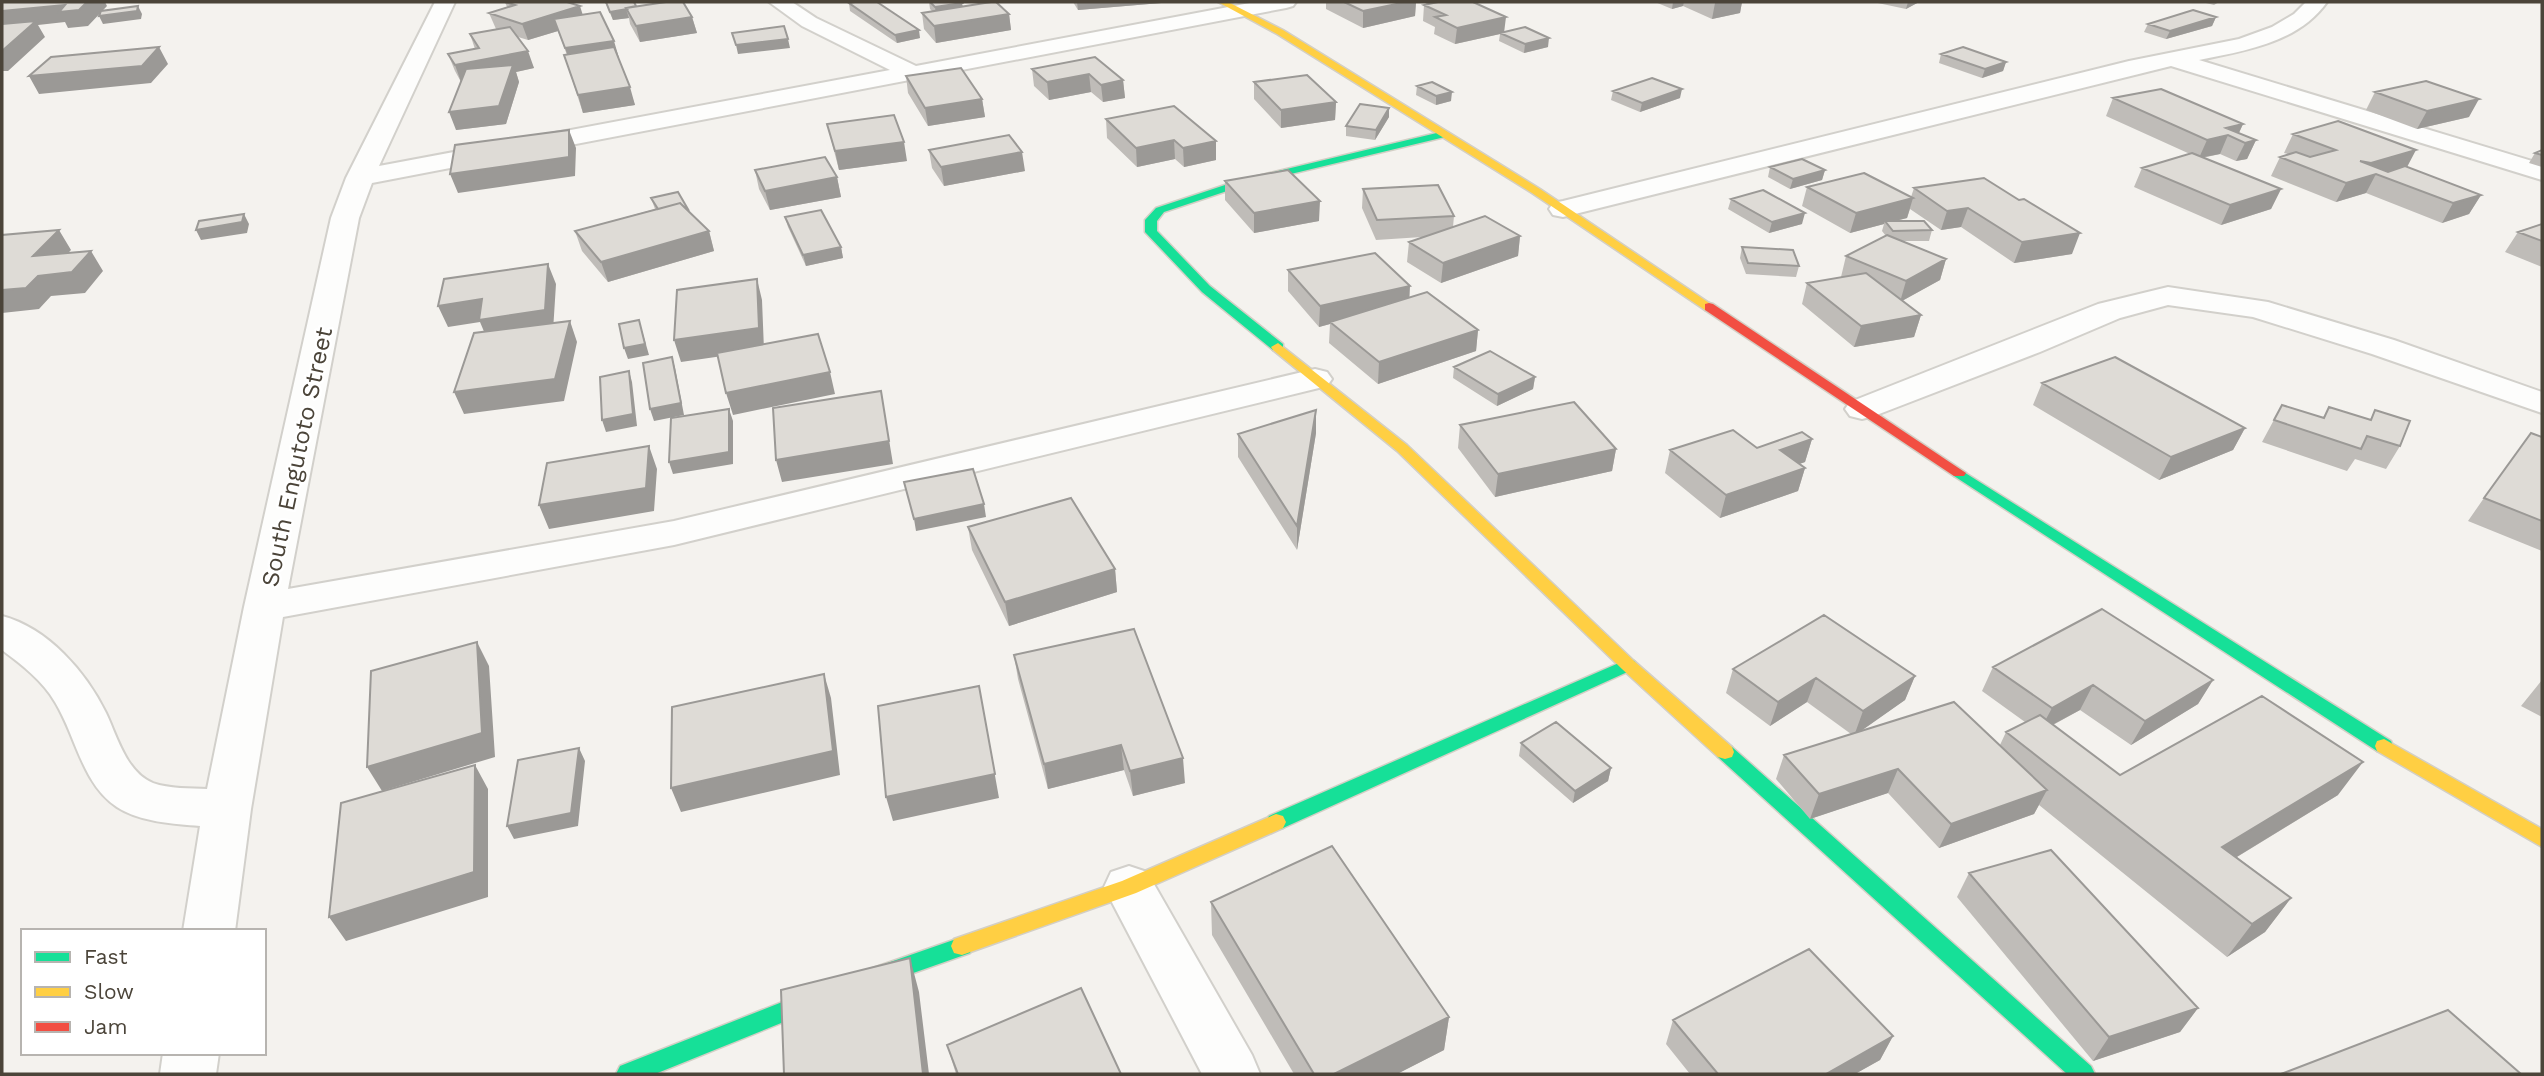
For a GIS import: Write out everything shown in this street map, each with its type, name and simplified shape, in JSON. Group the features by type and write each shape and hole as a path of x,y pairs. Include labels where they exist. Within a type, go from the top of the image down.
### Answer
{"street":[{"name":"South Engutoto Street","path":"209,929 227,809 264,607 345,218 359,178 429,42 445,2"},
{"path":"779,2 809,22 911,72"},
{"path":"359,178 911,72 1231,6 1286,2"},
{"path":"1563,209 2129,68 2245,44 2279,31 2301,18 2317,2"},
{"path":"1231,6 1445,134 1563,209 1862,410 2364,734 2542,839"},
{"path":"2176,60 2542,172"},
{"path":"1445,134 1220,190 1160,210 1151,220 1151,232 1206,289 1402,448 1628,665 2083,1074"},
{"path":"1862,410 2109,311 2168,296 2257,308 2383,347 2542,402"},
{"path":"264,607 674,533 1315,379"},
{"path":"2,630 35,651 68,686 110,772 134,795 177,806 227,809"},
{"path":"628,1074 841,989 1129,887 1628,665"},
{"path":"1129,887 1232,1074"},
{"path":"188,1074 191,1055"}],"building":[{"path":"2,2 87,2 79,10 59,12 65,5 2,11"},
{"path":"505,2 567,2 580,6 522,24 489,13 515,5"},
{"path":"606,2 634,2 636,6 610,12"},
{"path":"683,2 692,17 636,26 626,8"},
{"path":"877,2 919,30 895,35 849,3"},
{"path":"930,2 961,2 962,3 935,7"},
{"path":"996,2 1009,14 934,26 922,13"},
{"path":"1344,2 1406,2 1363,11"},
{"path":"1438,2 1473,2 1506,17 1457,28 1435,17 1446,15 1424,5"},
{"path":"138,6 137,11 99,16 101,11"},
{"path":"2193,10 2216,17 2170,31 2148,24"},
{"path":"600,12 614,41 565,48 554,19"},
{"path":"36,21 2,51 2,24"},
{"path":"784,26 788,39 736,45 732,33"},
{"path":"510,27 528,51 455,65 448,54 479,48 470,34"},
{"path":"1525,27 1549,38 1525,44 1500,33"},
{"path":"159,47 142,66 29,76 51,57"},
{"path":"614,47 630,87 578,95 564,55"},
{"path":"1963,47 2006,62 1985,69 1941,54"},
{"path":"1095,57 1123,80 1101,85 1089,74 1047,82 1032,69"},
{"path":"513,65 499,106 449,112 466,69"},
{"path":"961,68 982,99 925,108 906,76"},
{"path":"1307,75 1336,102 1281,110 1254,82"},
{"path":"1652,78 1682,89 1642,103 1613,91"},
{"path":"2426,81 2479,99 2427,111 2375,92"},
{"path":"1432,82 1452,92 1436,96 1417,86"},
{"path":"2161,89 2243,124 2226,128 2256,140 2245,143 2228,135 2207,140 2113,98"},
{"path":"1360,104 1389,108 1376,130 1346,126"},
{"path":"1174,106 1216,141 1183,148 1174,140 1136,148 1106,119"},
{"path":"894,115 904,142 835,151 827,124"},
{"path":"2338,121 2416,150 2371,163 2360,161 2388,172 2405,166 2481,195 2453,203 2376,174 2346,183 2280,157 2296,152 2310,157 2336,150 2293,134"},
{"path":"569,130 569,157 450,174 455,145"},
{"path":"1009,135 1022,152 941,167 929,150"},
{"path":"2192,153 2281,189 2230,205 2142,168"},
{"path":"825,157 837,177 765,191 755,170"},
{"path":"1802,159 1825,170 1793,179 1770,167"},
{"path":"1288,170 1320,201 1254,213 1225,181"},
{"path":"1864,173 1913,198 1856,213 1807,187"},
{"path":"1984,178 2080,233 2022,242 1968,208 1947,211 1914,188"},
{"path":"1438,185 1454,216 1377,220 1363,189"},
{"path":"1763,190 1805,213 1772,222 1731,199"},
{"path":"678,192 689,211 680,203 658,209 651,198"},
{"path":"680,203 709,231 601,262 575,231"},
{"path":"821,210 841,247 803,255 785,217"},
{"path":"244,214 242,222 196,230 199,221"},
{"path":"1485,216 1520,236 1443,263 1409,242"},
{"path":"1885,221 1924,221 1932,230 1893,231"},
{"path":"2542,224 2542,241 2518,232"},
{"path":"59,230 33,256 91,251 72,272 38,276 26,288 2,290 2,235"},
{"path":"1887,235 1946,259 1906,281 1846,256"},
{"path":"1742,247 1793,250 1799,266 1748,263"},
{"path":"1375,253 1410,286 1320,306 1288,270"},
{"path":"548,264 545,310 479,320 482,299 438,306 444,279"},
{"path":"1866,273 1921,315 1861,326 1807,283"},
{"path":"757,279 759,328 674,340 677,290"},
{"path":"1427,292 1478,330 1379,362 1330,322"},
{"path":"639,320 645,344 624,348 619,324"},
{"path":"570,321 555,379 454,392 474,333"},
{"path":"818,334 830,372 726,393 717,353"},
{"path":"1490,351 1535,377 1498,394 1454,367"},
{"path":"672,357 681,403 650,409 643,363"},
{"path":"2115,357 2245,428 2171,457 2042,383"},
{"path":"629,371 633,414 602,420 600,377"},
{"path":"881,391 889,441 776,460 773,408"},
{"path":"1574,402 1616,449 1498,474 1460,425"},
{"path":"2282,405 2324,418 2329,407 2371,420 2375,410 2410,421 2400,446 2367,436 2361,449 2274,420"},
{"path":"729,409 729,452 669,462 671,418"},
{"path":"1316,410 1297,526 1238,434"},
{"path":"1733,430 1757,448 1802,432 1812,439 1780,450 1805,468 1726,495 1670,450"},
{"path":"2531,433 2542,437 2542,521 2484,498"},
{"path":"649,446 646,488 539,505 547,463"},
{"path":"973,469 984,504 914,519 904,482"},
{"path":"1071,498 1115,569 1005,602 968,527"},
{"path":"2102,609 2213,680 2145,721 2093,685 2052,708 1993,667"},
{"path":"1824,615 1915,676 1863,711 1816,678 1778,702 1733,669"},
{"path":"1134,629 1183,758 1130,771 1121,745 1044,764 1014,655"},
{"path":"477,642 482,733 367,767 371,671"},
{"path":"824,674 833,751 671,788 672,707"},
{"path":"979,686 995,774 886,797 878,706"},
{"path":"2262,696 2363,762 2222,847 2291,898 2252,924 2006,732 2040,715 2120,775"},
{"path":"1954,702 2047,790 1951,824 1898,769 1819,794 1784,755"},
{"path":"1556,722 1611,768 1575,791 1521,743"},
{"path":"579,748 571,813 507,826 518,760"},
{"path":"475,765 474,872 329,917 341,803"},
{"path":"1332,846 1449,1017 1334,1074 1314,1074 1211,902"},
{"path":"2051,850 2198,1008 2109,1037 1969,873"},
{"path":"1809,949 1893,1036 1826,1074 1718,1074 1673,1020"},
{"path":"910,958 923,1074 784,1074 781,990"},
{"path":"1081,988 1121,1074 958,1074 947,1045"},
{"path":"2448,1010 2521,1074 2281,1074"}],"traffic: fast":[{"path":"1278,347 1206,289 1151,232 1151,220 1160,210 1241,183 1445,134"},
{"path":"1959,473 2384,746"},
{"path":"1276,822 1628,665"},
{"path":"1725,752 2083,1074"},
{"path":"628,1074 841,989 962,946"}],"traffic: slow":[{"path":"1222,2 1280,32 1536,191 1709,307"},
{"path":"1278,347 1402,448 1628,665 1725,752"},
{"path":"2384,746 2542,839"},
{"path":"962,946 1129,887 1276,822"}],"traffic: jam":[{"path":"1709,307 1959,473"}]}
